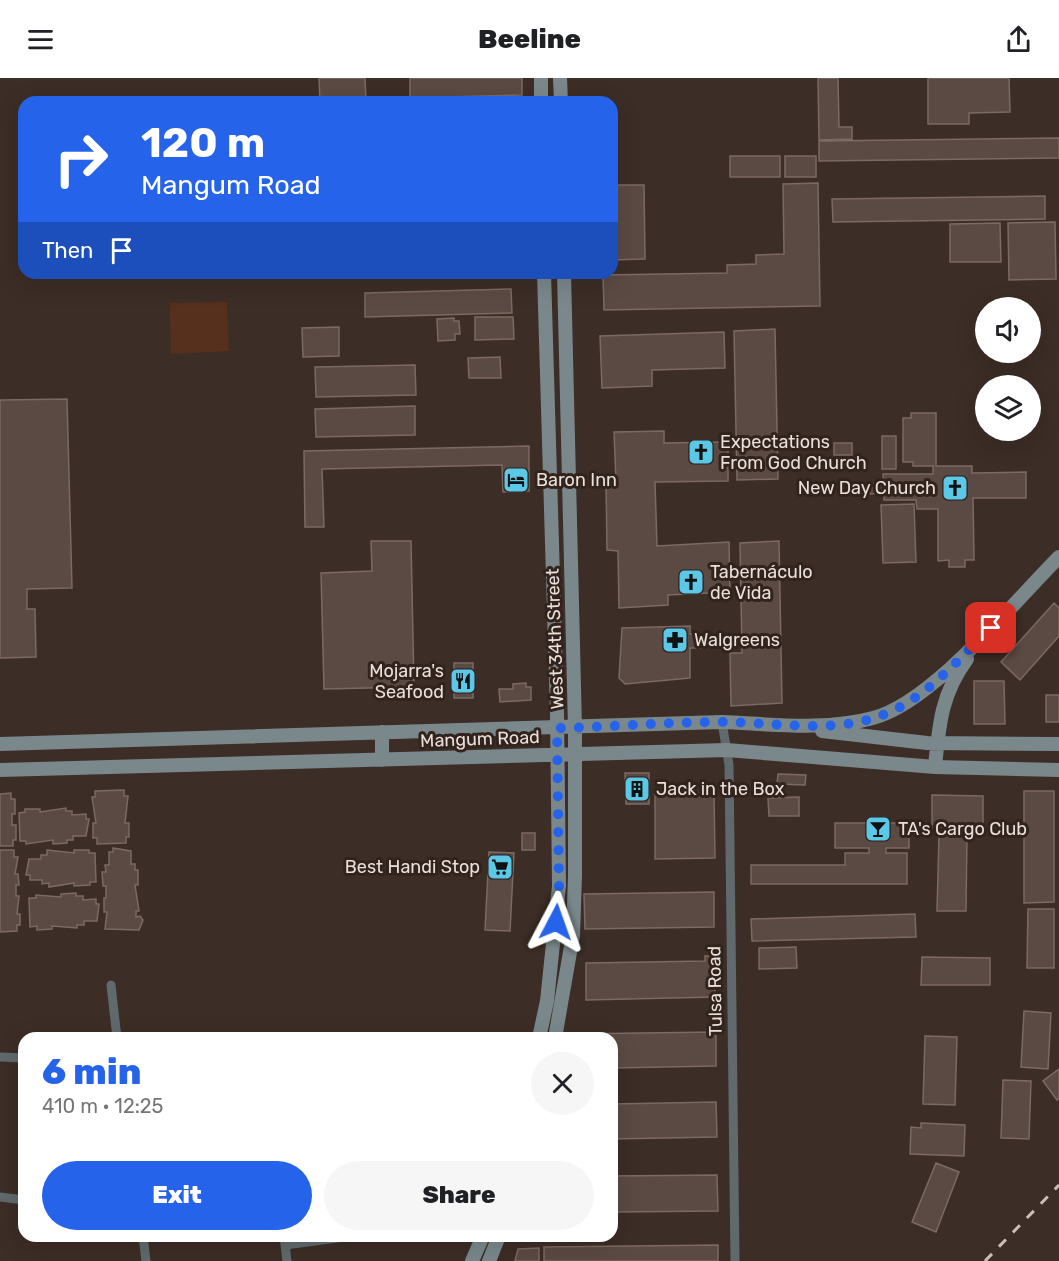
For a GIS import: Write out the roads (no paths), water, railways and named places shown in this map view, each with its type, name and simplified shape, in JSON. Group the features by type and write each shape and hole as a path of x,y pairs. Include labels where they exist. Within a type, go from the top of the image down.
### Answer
{"main road":[{"path":"541,78 541,96"},
{"path":"560,78 561,96"},
{"name":"West 34th Street","path":"540,1032 555,934 559,886 557,728 544,279"},
{"name":"West 34th Street","path":"556,1032 573,935 575,755 564,279"},
{"name":"Mangum Road","path":"800,726 855,722 888,713 932,685 1059,557"},
{"name":"Mangum Road","path":"0,770 726,750 800,754 935,767 942,708 957,673 991,628"},
{"name":"Mangum Road","path":"0,744 722,722 800,726 892,739 938,742"},
{"path":"382,732 382,760"},
{"path":"96,741 97,767"},
{"path":"938,742 1059,744"},
{"path":"935,767 1059,770"},
{"path":"555,934 573,935"},
{"path":"472,1261 480,1242"},
{"path":"489,1261 497,1242"}],"street":[{"name":"Tulsa Road","path":"722,722 729,765 735,1261"},
{"path":"111,986 116,1032"},
{"path":"0,1057 18,1058"},
{"path":"0,1197 18,1199"},
{"path":"144,1242 146,1261"},
{"path":"285,1242 287,1261"}],"railway":[{"path":"985,1261 1059,1185"}],"place":[{"name":"Expectations From God Church","path":"701,452"},
{"name":"Baron Inn","path":"516,480"},
{"name":"New Day Church","path":"955,488"},
{"name":"Tabernáculo de Vida","path":"691,582"},
{"name":"Walgreens","path":"675,640"},
{"name":"Mojarra's Seafood","path":"463,681"},
{"name":"Jack in the Box","path":"637,789"},
{"name":"TA's Cargo Club","path":"878,829"},
{"name":"Best Handi Stop","path":"500,867"}]}
